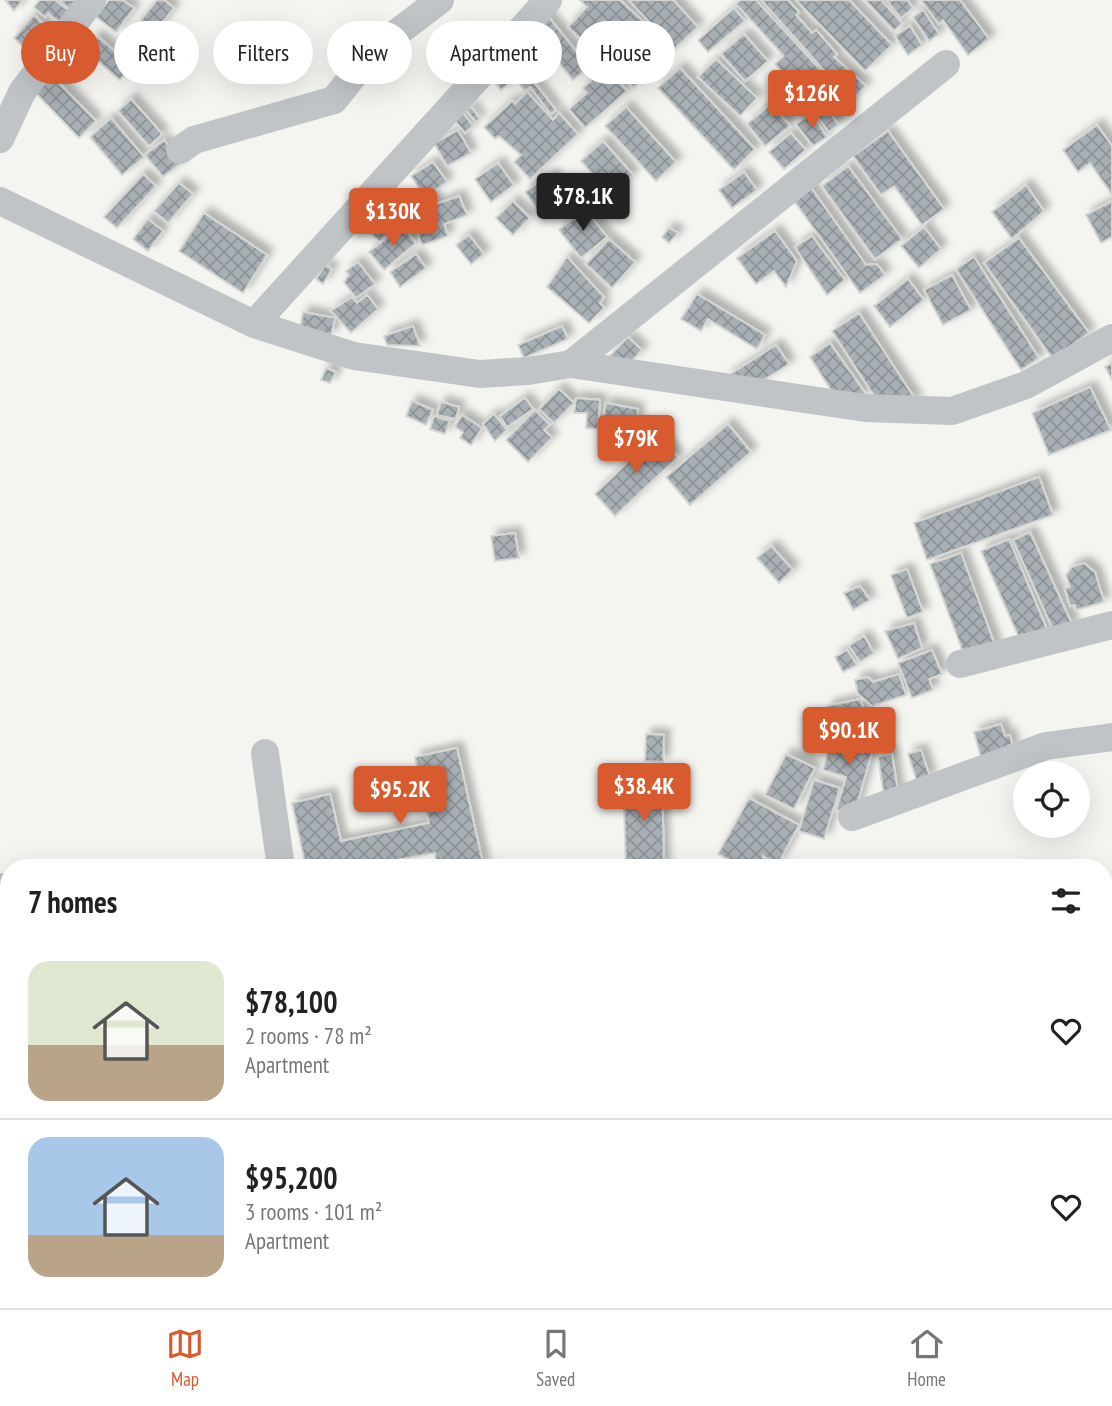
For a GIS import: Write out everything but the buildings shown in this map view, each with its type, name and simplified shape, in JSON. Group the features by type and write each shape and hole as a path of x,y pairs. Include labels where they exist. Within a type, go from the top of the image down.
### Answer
{"street":[{"path":"0,139 22,92 92,0"},
{"path":"180,150 194,141 334,100 373,51 440,0"},
{"path":"254,324 548,0"},
{"path":"571,363 946,64"},
{"path":"0,201 254,324 354,356 480,374 528,371 571,363 865,408 952,411 1026,385 1112,338"},
{"path":"960,664 1112,625"},
{"path":"852,817 1046,746 1112,737"},
{"path":"265,753 280,859"}]}
